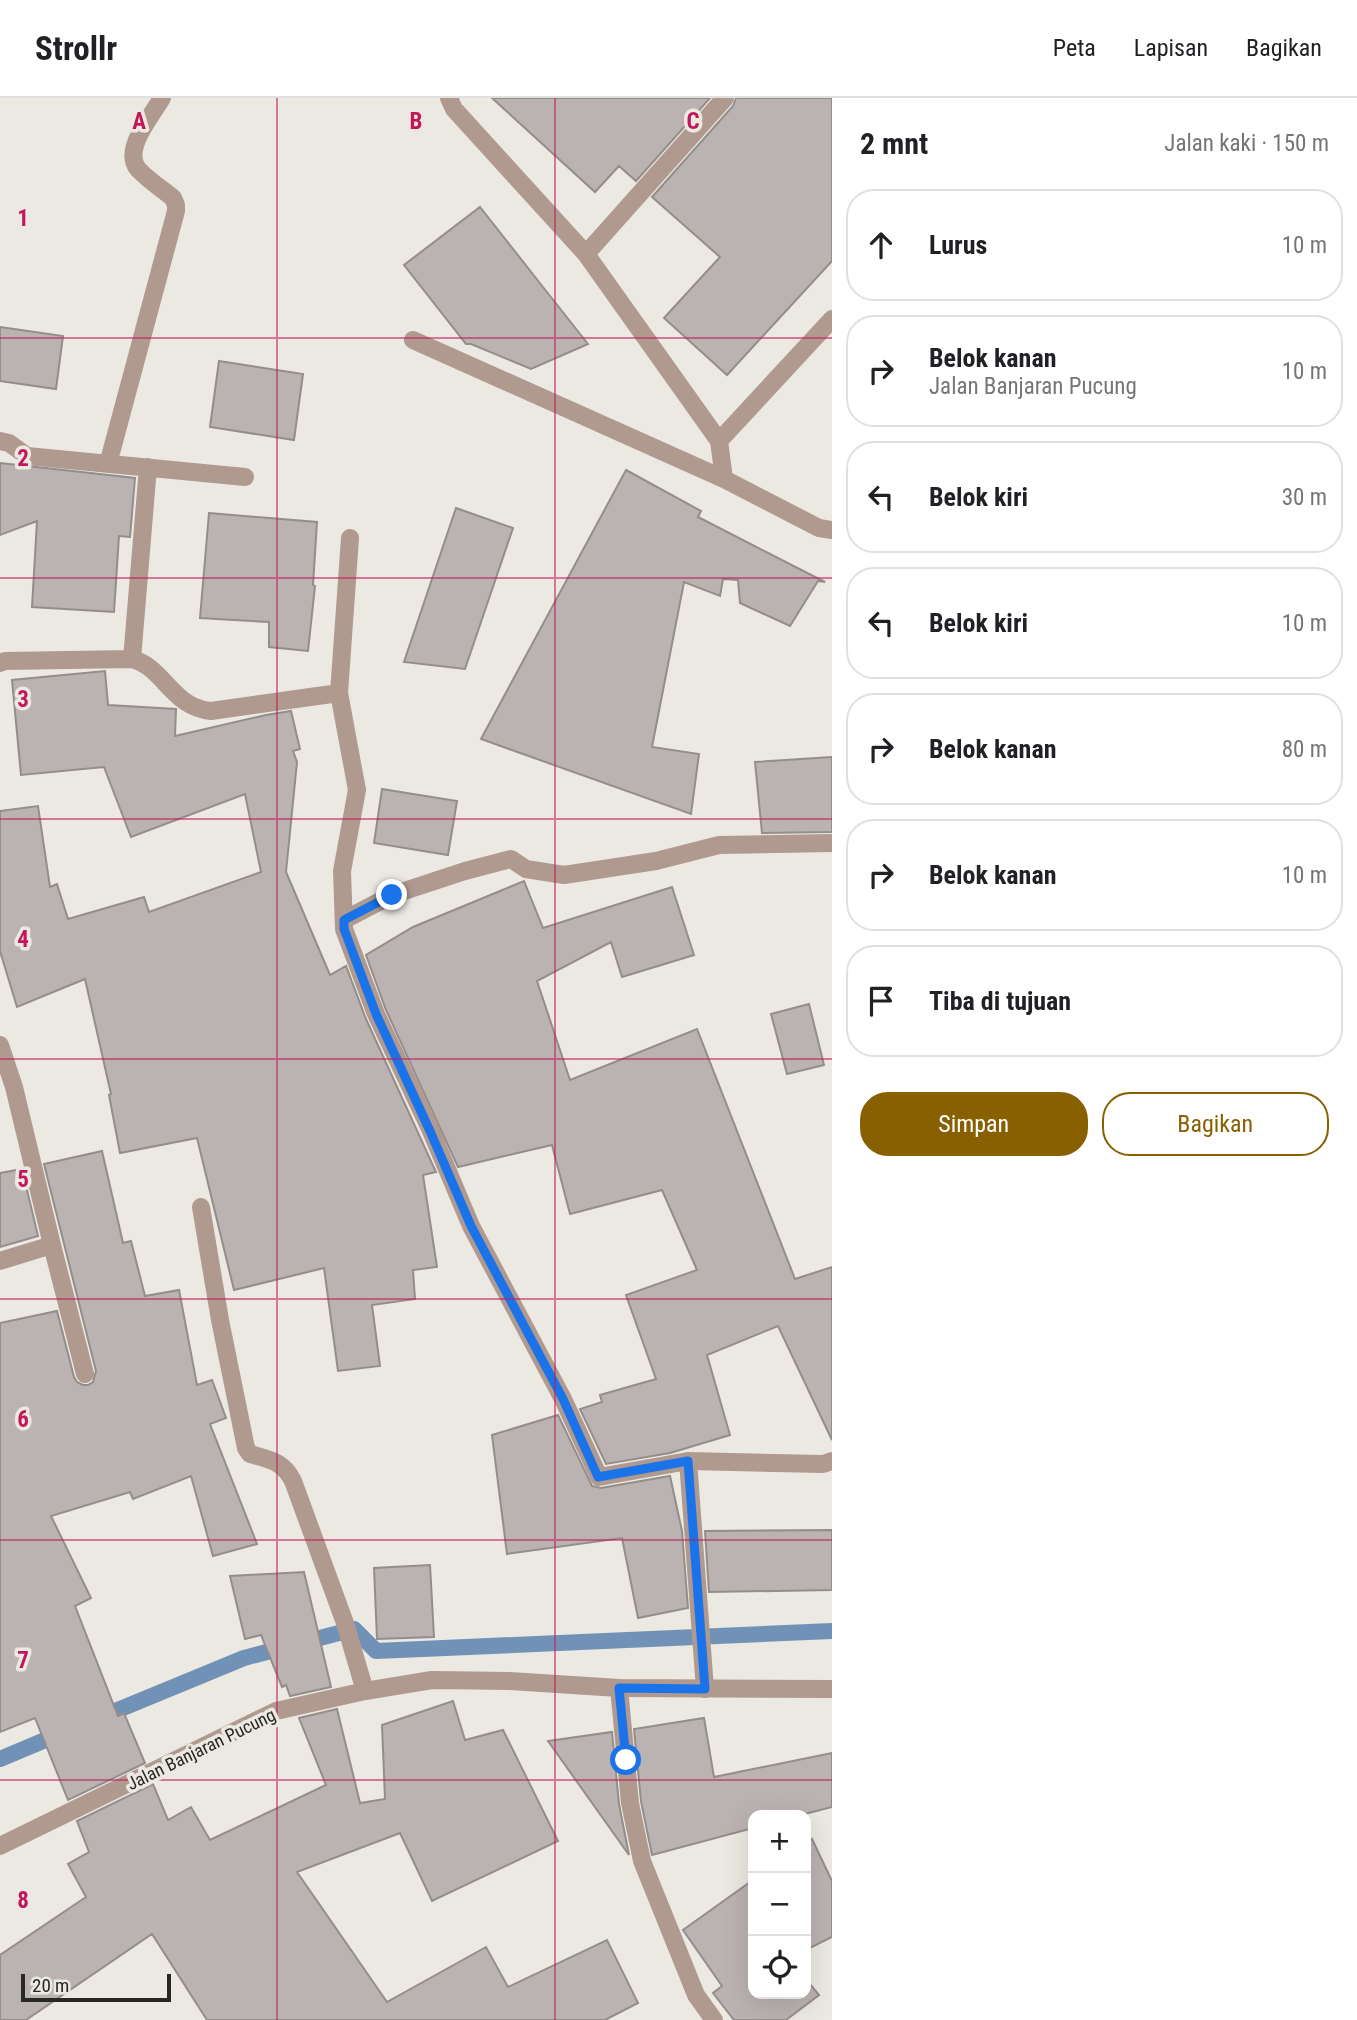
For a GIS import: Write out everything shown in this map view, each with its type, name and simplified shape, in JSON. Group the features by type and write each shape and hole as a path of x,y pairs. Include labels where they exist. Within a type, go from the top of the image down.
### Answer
{"street":[{"path":"108,464 176,211 173,198 136,167 133,158 139,135 162,98"},
{"path":"449,98 454,109 586,254 719,441 724,479"},
{"path":"586,254 726,98"},
{"path":"719,441 832,319"},
{"path":"413,340 724,479 819,528 832,530"},
{"path":"0,441 9,443 27,456 245,477"},
{"path":"132,659 148,467"},
{"path":"350,538 339,693 357,790 342,871 344,929 376,1014 471,1226 563,1399 598,1477 688,1461 823,1464 832,1461"},
{"path":"0,663 132,659 142,662 184,703 198,710 211,711 339,693"},
{"path":"344,920 392,895 511,859 526,869 564,875 656,861 719,845 832,843"},
{"path":"0,1045 14,1087 85,1374"},
{"path":"201,1207 246,1448 250,1454 282,1464 293,1481 348,1631 365,1691"},
{"path":"0,1261 52,1245"},
{"path":"688,1461 705,1689"},
{"name":"Jalan Banjaran Pucung","path":"0,1846 276,1712 365,1691 432,1679 619,1688 832,1689"},
{"path":"619,1688 630,1803 642,1861 696,1995 714,2020"}],"building":[{"path":"492,98 710,98 636,181 619,166 595,192"},
{"path":"736,98 832,98 832,261 727,375 664,318 720,257 652,197 733,106"},
{"path":"480,207 588,344 531,369 466,344 404,265"},
{"path":"0,327 63,336 56,389 0,381"},
{"path":"219,361 303,374 294,440 210,427"},
{"path":"0,463 135,478 130,537 119,536 114,612 32,607 37,521 0,535"},
{"path":"626,470 701,511 698,517 825,582 818,581 790,626 740,603 738,580 723,579 720,596 684,582 652,747 699,754 691,814 481,739"},
{"path":"456,508 513,528 465,669 404,662"},
{"path":"209,513 317,522 315,586 308,651 269,647 269,622 200,618"},
{"path":"105,671 108,705 176,709 175,736 291,711 300,749 293,751 297,762 286,872 330,975 346,966 366,1019 436,1172 423,1175 437,1267 413,1270 415,1299 372,1305 380,1366 338,1371 324,1268 234,1290 197,1138 120,1153 109,1095 111,1094 85,979 17,1007 0,951 0,811 38,806 50,887 57,884 68,919 144,897 149,912 261,872 245,794 131,837 104,767 21,775 12,680"},
{"path":"832,757 832,832 762,833 755,762"},
{"path":"382,789 457,801 448,855 374,843"},
{"path":"524,881 543,928 672,887 694,955 622,977 611,942 537,981 570,1080 697,1029 795,1279 832,1267 832,1440 778,1326 707,1355 730,1435 670,1453 606,1464 580,1409 602,1402 600,1395 656,1379 626,1295 697,1270 662,1190 570,1214 552,1145 458,1167 386,1010 366,955 413,927"},
{"path":"809,1004 824,1065 787,1074 771,1014"},
{"path":"102,1151 123,1243 131,1241 145,1296 179,1290 197,1385 212,1380 226,1418 210,1424 257,1544 213,1556 191,1476 133,1499 130,1492 51,1516 91,1598 75,1606 118,1716 124,1713 145,1763 68,1800 35,1718 0,1732 0,1323 57,1311 74,1377 83,1385 93,1382 96,1371 44,1164"},
{"path":"22,1169 38,1236 0,1247 0,1173"},
{"path":"558,1415 592,1486 601,1488 670,1476 682,1531 688,1608 638,1618 622,1538 507,1554 492,1435"},
{"path":"832,1530 832,1590 709,1592 705,1531"},
{"path":"430,1565 434,1637 377,1639 374,1568"},
{"path":"304,1572 331,1687 290,1696 286,1685 282,1687 261,1635 245,1639 230,1576"},
{"path":"453,1701 465,1740 503,1730 558,1841 432,1901 400,1833 297,1872 387,2002 486,1947 508,1987 607,1940 638,2003 605,2020 207,2020 152,1934 26,2020 0,2020 0,1955 86,1897 68,1864 89,1852 77,1821 153,1784 168,1820 191,1807 210,1840 326,1785 299,1718 337,1709 360,1803 385,1799 382,1725"},
{"path":"704,1718 714,1777 832,1753 832,1807 811,1812 811,1810 748,1810 748,1829 652,1855 641,1801 634,1729"},
{"path":"612,1732 619,1804 629,1855 548,1741"},
{"path":"811,1840 832,1881 832,1937 811,1948 811,1873"},
{"path":"748,1884 748,1999 811,1999 811,1985 819,1995 786,2020 734,2020 713,1993 722,1986 683,1930"}],"waterway":[{"path":"96,1719 244,1658 354,1629 376,1651 832,1631"},
{"path":"0,1759 62,1733"}],"route":[{"path":"392,895 344,920 344,929 376,1014 471,1226 563,1399 598,1477 688,1461 705,1689 619,1688 626,1760"}]}
